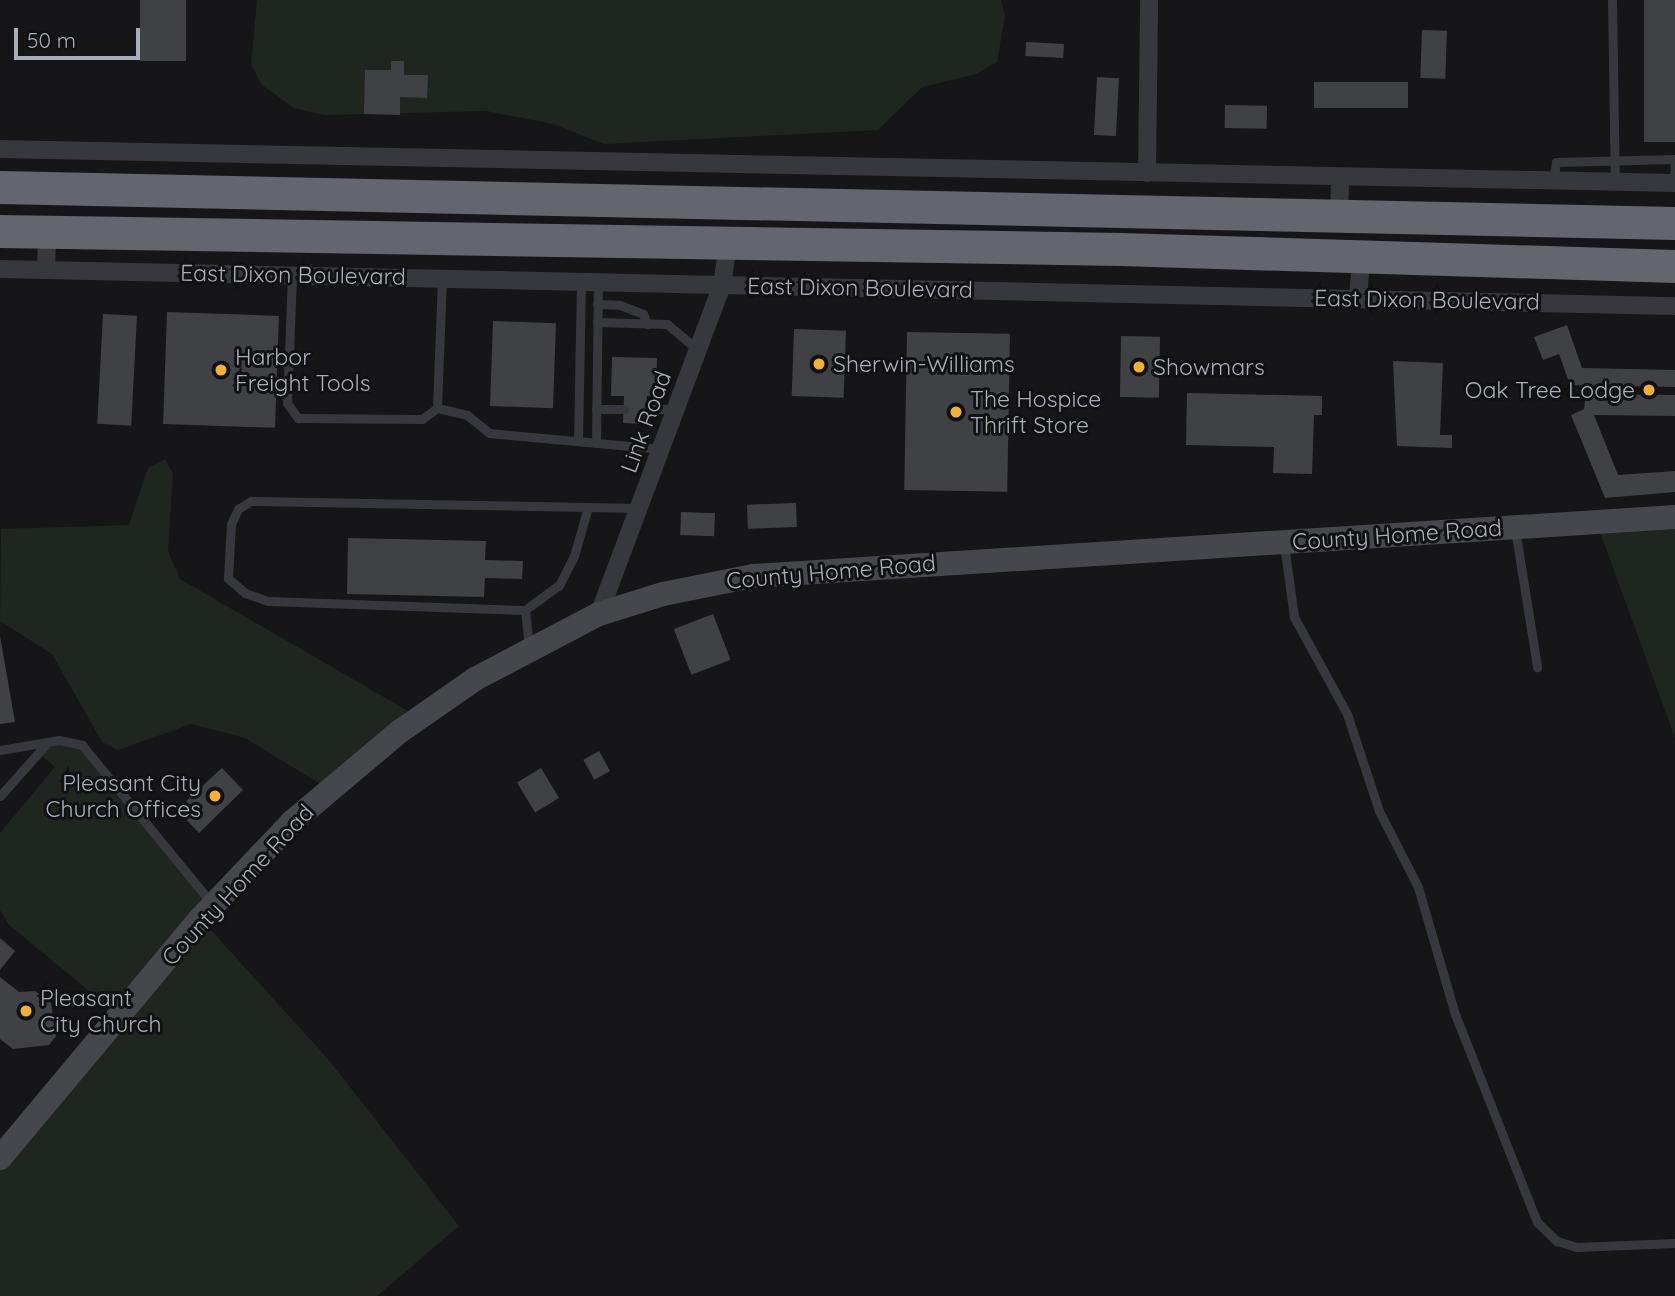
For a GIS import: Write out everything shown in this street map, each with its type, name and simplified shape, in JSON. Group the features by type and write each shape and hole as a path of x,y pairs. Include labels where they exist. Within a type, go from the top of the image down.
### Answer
{"highway":[{"path":"47,233 49,217 57,211 228,214 278,193"},
{"path":"8,194 278,193 1339,212 1675,223"},
{"path":"1080,249 1164,233 1317,235 1327,231 1339,212"},
{"path":"1361,259 1367,243 1380,237 1567,236 1631,222"},
{"name":"East Dixon Boulevard","path":"0,231 1080,249 1675,266"}],"street":[{"path":"1147,173 1149,0"},
{"path":"0,149 1674,183"},
{"path":"8,194 29,150"},
{"path":"1339,212 1340,177"},
{"path":"46,270 47,233"},
{"name":"Link Road","path":"599,614 722,285 728,244"},
{"path":"1358,299 1361,259"},
{"name":"East Dixon Boulevard","path":"0,269 1675,306"},
{"name":"County Home Road","path":"0,1158 213,905 292,822 399,732 529,646 599,614 663,594 753,576 1675,517"}],"lane":[{"path":"1612,0 1615,182"},
{"path":"1553,181 1556,162 1614,157 1674,159 1674,183"},
{"path":"292,275 287,403 295,416 422,419 438,408 467,415 489,433 578,439 662,449"},
{"path":"438,408 442,279"},
{"path":"578,439 589,282"},
{"path":"589,282 597,304 596,443"},
{"path":"597,304 620,304 643,314 647,324"},
{"path":"597,322 667,324 698,350"},
{"path":"596,409 624,409"},
{"path":"647,409 677,409"},
{"path":"588,507 574,556 559,585 525,610 268,601 245,593 229,578 231,524 238,509 251,501 588,507 640,508"},
{"path":"1515,527 1536,667"},
{"path":"1283,542 1294,617 1347,714 1379,811 1418,887 1455,1014 1537,1222 1557,1241 1577,1247 1675,1243"},
{"path":"525,610 529,646"},
{"path":"0,750 49,741 86,748 213,905"},
{"path":"0,796 49,741"}],"shaded area":[{"path":"257,0 1001,0 1005,16 997,62 976,74 922,87 878,130 604,144 553,124 486,111 324,115 294,108 262,85 251,65"},
{"path":"165,459 173,474 168,551 180,579 420,718 330,790 245,738 191,724 118,750 102,742 52,654 0,621 1,529 129,525 148,468"},
{"path":"1675,517 1675,738 1596,521"},
{"path":"49,741 77,744 213,906 201,919 328,1059 459,1226 377,1296 0,1296 0,1158 118,1015 9,925 0,910 0,833 55,767 36,751"}],"building":[{"path":"140,0 186,0 186,61 140,61"},
{"path":"1644,0 1675,0 1675,142 1644,142"},
{"path":"1422,30 1447,31 1445,79 1420,78"},
{"path":"1026,42 1064,44 1063,58 1025,56"},
{"path":"391,61 404,61 404,75 428,75 427,98 400,97 400,115 364,114 365,70 391,70"},
{"path":"1097,77 1119,78 1116,136 1094,135"},
{"path":"1314,82 1408,82 1408,108 1314,108"},
{"path":"1225,105 1267,106 1267,129 1225,128"},
{"name":"Harbor Freight Tools","path":"167,312 279,316 275,428 163,424"},
{"path":"103,314 137,316 131,426 97,424"},
{"path":"493,321 556,323 553,408 490,406"},
{"path":"1567,325 1582,368 1675,370 1675,387 1570,385 1559,354 1543,360 1534,337"},
{"name":"Sherwin-Williams","path":"794,329 846,331 844,398 792,396"},
{"name":"The Hospice Thrift Store","path":"907,332 1010,334 1007,492 904,490"},
{"name":"Showmars","path":"1121,336 1160,337 1159,398 1120,397"},
{"path":"612,357 657,358 656,396 647,396 646,424 623,423 624,396 611,396"},
{"path":"1393,361 1443,363 1440,435 1452,435 1452,448 1397,446"},
{"path":"1187,393 1322,396 1322,415 1314,415 1312,474 1273,473 1274,447 1186,445"},
{"path":"1586,394 1675,395 1675,416 1594,415 1618,475 1675,471 1675,492 1605,498 1571,415 1584,409"},
{"path":"796,503 797,527 748,529 747,505"},
{"path":"681,512 715,513 714,536 680,535"},
{"path":"348,538 486,541 485,560 523,561 522,579 485,578 484,597 347,594"},
{"path":"713,614 731,660 691,675 674,629"},
{"path":"0,636 15,722 0,724"},
{"path":"599,751 610,771 594,780 583,760"},
{"name":"Pleasant City Church Offices","path":"222,768 243,790 199,833 185,818 193,809 186,801"},
{"path":"541,768 559,798 535,812 517,782"},
{"name":"Pleasant City Church","path":"0,938 15,951 0,970"},
{"name":"Pleasant City Church","path":"0,977 19,992 35,991 51,1003 56,1036 49,1045 13,1049 0,1039"}],"place":[{"name":"Sherwin-Williams","path":"819,364"},
{"name":"Showmars","path":"1139,367"},
{"name":"Harbor Freight Tools","path":"221,370"},
{"name":"Oak Tree Lodge","path":"1649,390"},
{"name":"The Hospice Thrift Store","path":"956,412"},
{"name":"Pleasant City Church Offices","path":"215,796"},
{"name":"Pleasant City Church","path":"26,1011"}]}
